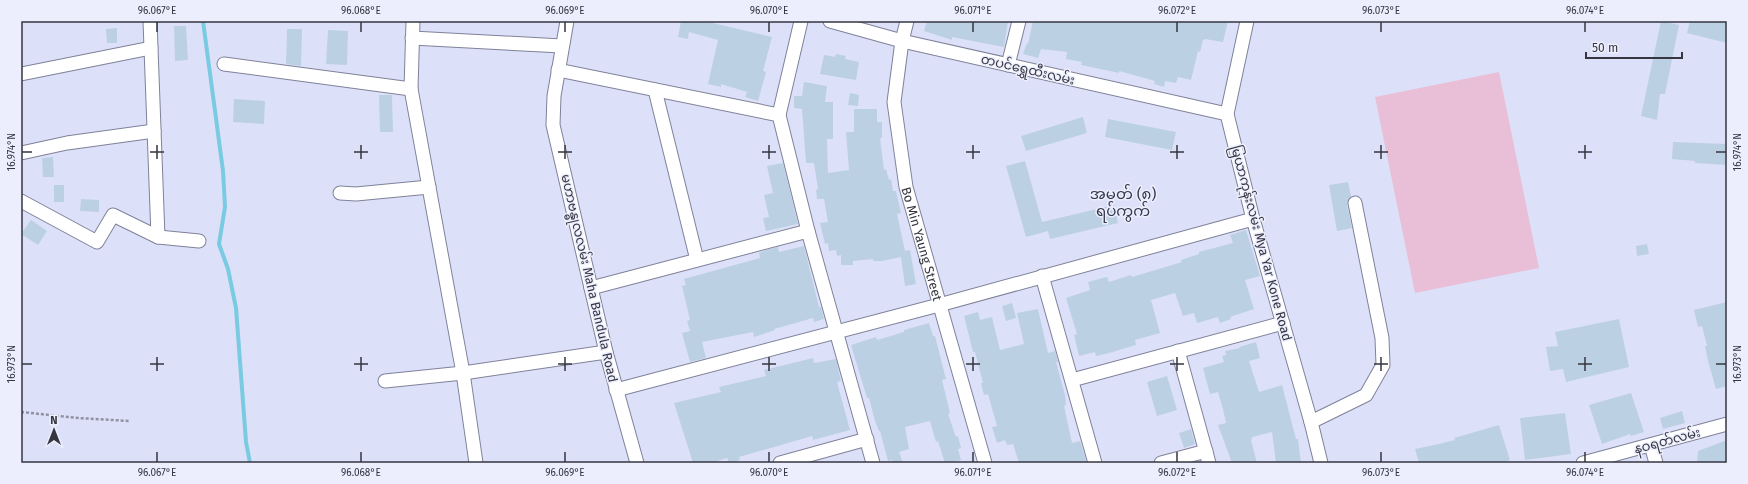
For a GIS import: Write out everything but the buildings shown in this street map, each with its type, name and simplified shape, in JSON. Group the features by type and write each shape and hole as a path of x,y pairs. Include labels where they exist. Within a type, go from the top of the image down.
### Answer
{"street":[{"path":"150,21 158,237"},
{"path":"413,21 411,89 464,373 476,463"},
{"name":"မဟာဗန္ဓုလလမ်း Maha Bandula Road","path":"567,21 554,96 553,125 606,352 637,463"},
{"path":"802,21 779,115 808,231 873,463"},
{"name":"တပင်ရွှေထီးလမ်း","path":"830,21 902,41 1227,114"},
{"name":"Bo Min Yaung Street","path":"907,21 902,41 894,102 906,186 985,463"},
{"path":"1008,65 1019,21"},
{"name":"မြယာကုန်းလမ်း Mya Yar Kone Road","path":"1247,21 1227,114 1253,218 1311,422 1321,463"},
{"path":"412,38 562,46"},
{"path":"21,74 151,48"},
{"path":"224,64 411,89"},
{"path":"558,70 779,115"},
{"path":"655,90 697,260"},
{"path":"21,152 154,131"},
{"path":"340,193 356,194 429,186"},
{"path":"21,201 97,242 113,215 158,237 199,241"},
{"path":"1311,422 1366,394 1383,365 1382,338 1355,203"},
{"path":"616,390 939,305 1253,218"},
{"path":"591,288 808,231"},
{"path":"1042,276 1095,463"},
{"path":"1072,380 1283,323"},
{"path":"384,381 464,373 606,352"},
{"path":"1161,463 1207,457 1178,352"},
{"name":"နဝရတ်လမ်း","path":"1584,463 1727,424"},
{"path":"780,463 867,440"},
{"path":"1650,445 1656,463"}],"path":[{"path":"21,412 78,418 130,421"}],"shaded area":[{"path":"1499,72 1539,268 1415,293 1375,97"}],"waterway":[{"path":"203,21 223,171 225,207 219,244 228,269 236,308 246,442 250,463"}],"district":[{"name":"အမှတ် (၈) ရပ်ကွက်","path":"1123,202"}]}
